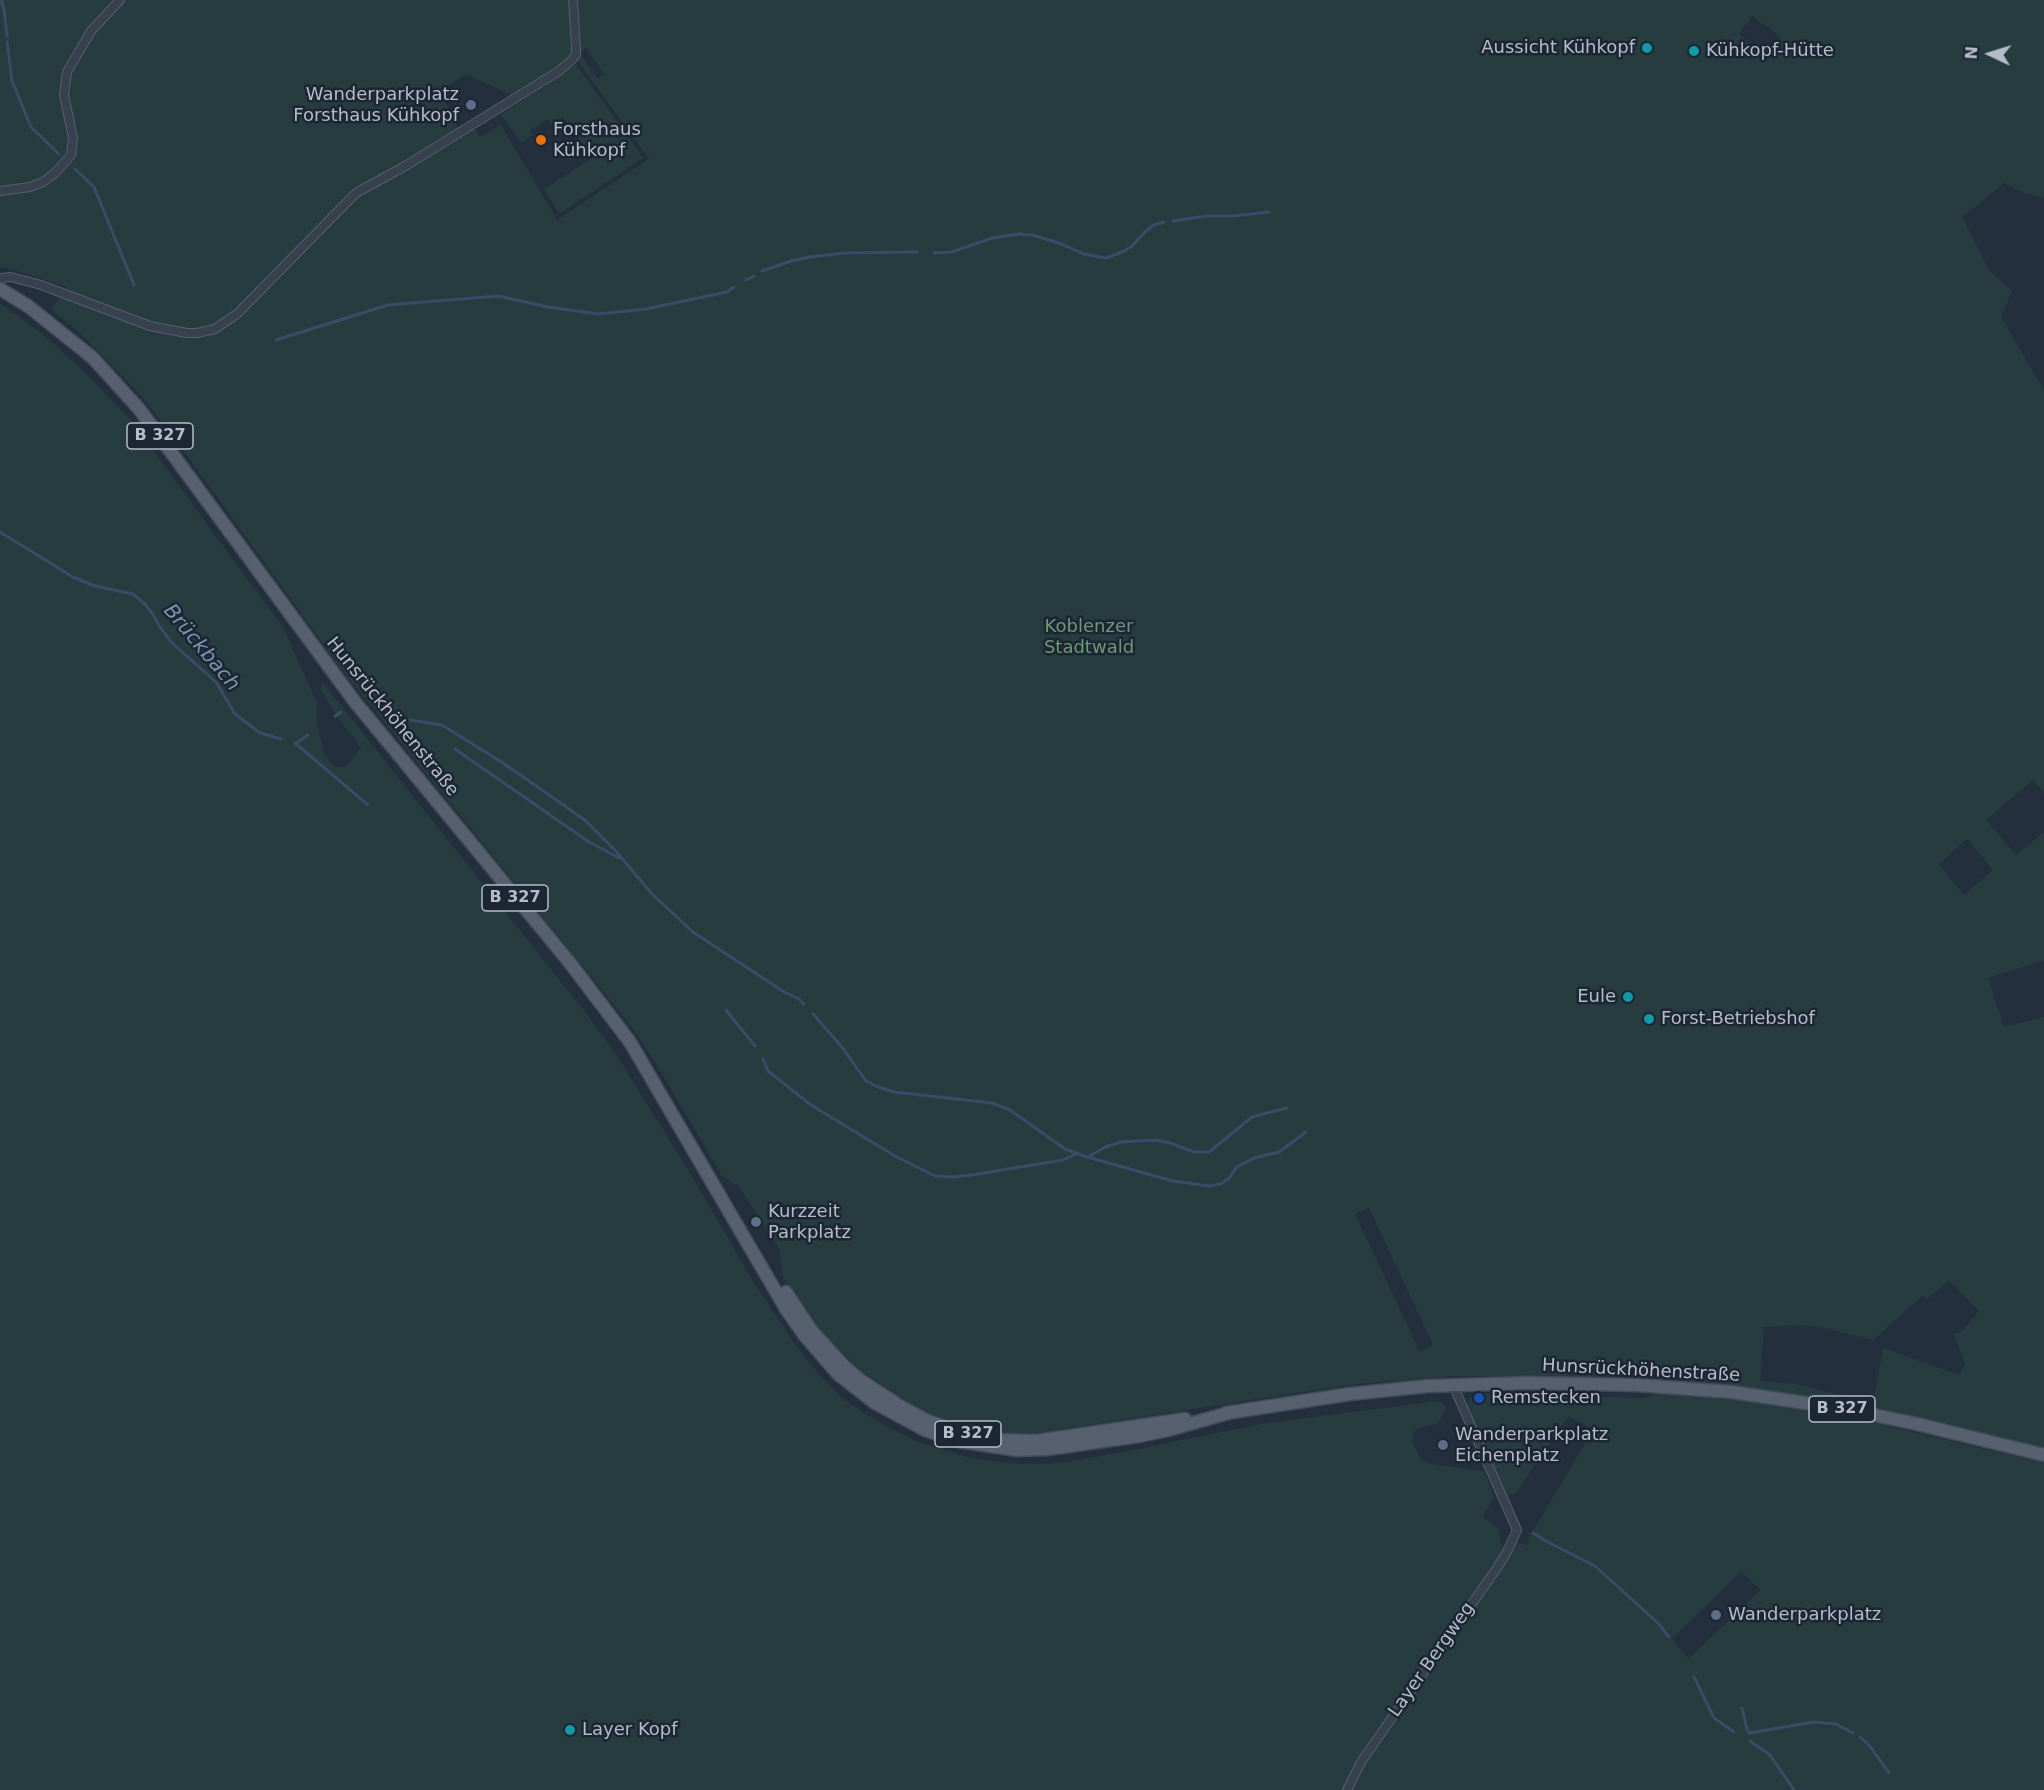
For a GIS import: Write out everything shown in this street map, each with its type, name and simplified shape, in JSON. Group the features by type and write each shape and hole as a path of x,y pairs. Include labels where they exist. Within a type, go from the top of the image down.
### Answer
{"main road":[{"name":"Hunsrückhöhenstraße","path":"0,289 28,306 93,358 140,410 342,685 570,963 630,1042 722,1197 799,1312 828,1350 844,1366 880,1394 928,1421 956,1431 985,1438 1036,1442 1350,1394 1452,1385 1611,1384 1732,1392 1880,1416 2044,1455"}],"street":[{"path":"0,192 30,187 43,182 55,173 70,155 73,138 64,95 67,72 91,31 120,0"},
{"path":"0,278 11,277 41,285 150,326 188,333 215,329 237,314 356,193 407,165 559,71 572,60 576,54 573,0"},
{"name":"Layer Bergweg","path":"1347,1790 1360,1762 1497,1568 1517,1530 1452,1385"}],"green space":[{"name":"Koblenzer Stadtwald","path":"0,0 2044,0 2044,198 2027,194 2004,183 1962,217 1989,270 2012,291 2001,317 2044,390 2044,793 2033,780 1986,820 2016,855 2044,832 2044,960 1988,978 2004,1027 2044,1017 2044,1448 1872,1408 1759,1390 1686,1382 1453,1376 1356,1384 1036,1433 1003,1433 974,1428 942,1418 911,1404 861,1371 818,1328 782,1276 780,1250 738,1185 722,1176 657,1065 631,1026 345,674 175,439 138,392 79,332 51,309 67,287 0,266","holes":["1752,16 1781,37 1765,56 1739,34","586,48 604,74 598,79 580,53","577,60 649,159 557,220 495,115","466,74 511,95 458,128 440,91","492,114 500,125 480,137 473,127","1967,839 1993,870 1964,895 1939,864","1369,1208 1433,1345 1420,1352 1355,1214","1949,1280 1979,1311 1961,1332 1954,1333 1965,1364 1959,1375 1883,1348 1873,1403 1795,1384 1760,1381 1764,1327 1799,1325 1825,1328 1873,1340 1923,1295 1927,1299"]},
{"path":"576,64 643,158 559,214 544,189 592,158 563,117 551,125 547,119 530,130 533,135 521,143 501,114"},
{"path":"0,303 40,332 78,366 130,419 284,629 317,703 317,723 324,754 335,767 346,766 361,748 332,709 320,688 323,683 585,1012 617,1056 689,1171 754,1283 792,1340 820,1376 845,1400 880,1423 921,1443 974,1459 1020,1464 1060,1463 1266,1423 1438,1401 1447,1407 1438,1423 1416,1429 1412,1441 1421,1460 1431,1464 1484,1471 1494,1497 1483,1516 1498,1529 1501,1544 1511,1551 1516,1543 1528,1545 1530,1533 1593,1430 1568,1416 1516,1493 1507,1496 1499,1485 1466,1407 1468,1400 1476,1393 1647,1398 1658,1393 1732,1399 1875,1423 2044,1463 2044,1790 0,1790","holes":["1741,1571 1761,1590 1688,1659 1672,1639"]}],"waterway":[{"path":"1,0 7,36"},
{"path":"7,42 12,81 31,127 59,154"},
{"path":"75,169 94,187 134,285"},
{"path":"1173,221 1207,216 1269,212"},
{"path":"934,253 952,252 992,238 1019,234 1032,235 1084,254 1106,258 1131,247 1154,225 1164,222"},
{"path":"762,271 810,257 844,253 917,252"},
{"path":"746,280 754,276"},
{"path":"276,340 388,305 498,296 548,307 598,314 646,309 727,292 734,287"},
{"name":"Brückbach","path":"0,532 73,577 95,586 133,594 153,614 172,643 216,682 235,714 260,733 281,739"},
{"path":"335,716 341,712"},
{"path":"403,719 442,725 503,763 565,806 586,821 614,849 652,894 693,932 804,1004"},
{"path":"295,744 308,735"},
{"name":"Brückbach","path":"295,743 368,805"},
{"path":"455,749 589,842 619,858"},
{"path":"726,1010 755,1046"},
{"path":"813,1014 842,1047 866,1081 878,1087 894,1092 992,1103 1010,1110 1065,1149 1173,1181 1209,1186 1221,1184 1237,1167 1254,1158 1279,1152 1306,1132"},
{"path":"763,1059 768,1071 811,1105 895,1156 935,1176 972,1175 1063,1160 1076,1154"},
{"path":"1088,1157 1105,1147 1121,1142 1156,1140 1194,1152 1209,1152 1252,1117 1287,1108"},
{"path":"1533,1533 1595,1566 1659,1624 1669,1637"},
{"path":"1694,1677 1714,1718 1734,1732"},
{"path":"1742,1708 1747,1730 1750,1733 1814,1722 1836,1724 1853,1733"},
{"path":"1860,1737 1869,1745 1889,1773"},
{"path":"1750,1741 1770,1755 1794,1790"}],"place":[{"name":"Aussicht Kühkopf","path":"1647,48"},
{"name":"Kühkopf-Hütte","path":"1694,51"},
{"name":"Wanderparkplatz Forsthaus Kühkopf","path":"471,105"},
{"name":"Forsthaus Kühkopf","path":"541,140"},
{"name":"Eule","path":"1628,997"},
{"name":"Forst-Betriebshof","path":"1649,1019"},
{"name":"Kurzzeit Parkplatz","path":"756,1222"},
{"name":"Remstecken","path":"1479,1398"},
{"name":"Wanderparkplatz Eichenplatz","path":"1443,1445"},
{"name":"Wanderparkplatz","path":"1716,1615"},
{"name":"Layer Kopf","path":"570,1730"}]}
